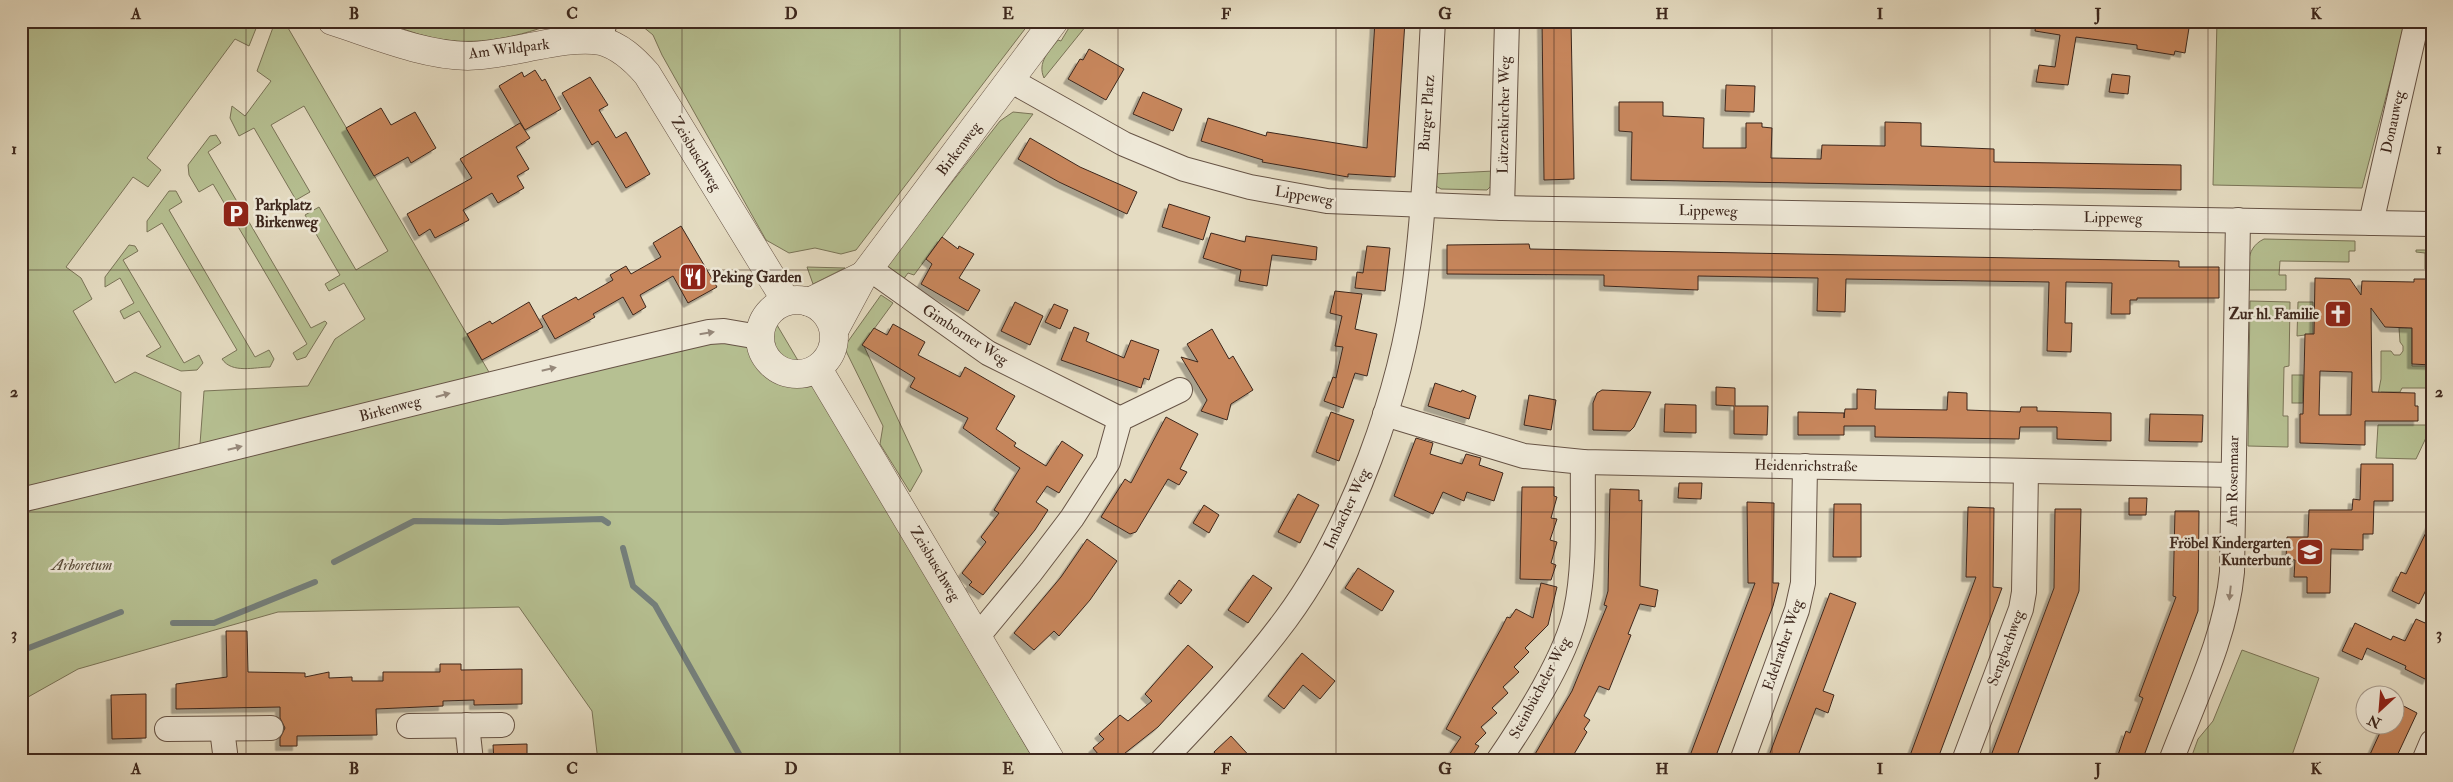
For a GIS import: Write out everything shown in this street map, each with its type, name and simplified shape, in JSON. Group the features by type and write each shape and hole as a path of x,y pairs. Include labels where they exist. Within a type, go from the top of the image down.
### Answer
{"street":[{"name":"Am Wildpark","path":"332,21 428,52 469,56 577,40 602,31"},
{"name":"Birkenweg","path":"834,331 867,272 1054,21"},
{"name":"Burger Platz","path":"1422,206 1433,21"},
{"name":"Lützenkircher Weg","path":"1502,208 1507,21"},
{"name":"Donauweg","path":"2371,223 2417,21"},
{"name":"Zeisbuschweg","path":"602,31 616,47 634,59 647,74 798,302"},
{"name":"Lippeweg","path":"1010,80 1124,144 1184,169 1250,188 1327,201 1502,208 2432,224"},
{"name":"Imbacher Weg","path":"1162,761 1209,712 1262,650 1286,618 1314,575 1345,517 1368,465 1385,414 1403,348 1415,284 1422,206"},
{"name":"Am Rosenmaar","path":"2171,761 2222,627 2229,601 2232,572 2238,220"},
{"name":"Birkenweg","path":"798,302 867,272"},
{"name":"Gimborner Weg","path":"867,272 988,353 1120,419"},
{"path":"798,302 826,313 834,331 832,352 818,369 799,375 779,371 765,356 759,337 761,325 775,307 798,302"},
{"name":"Birkenweg","path":"21,500 188,460 501,380 709,332 724,331 759,337"},
{"name":"Zeisbuschweg","path":"818,369 1051,761"},
{"path":"978,636 1066,526 1108,462 1120,419 1180,390"},
{"name":"Heidenrichstraße","path":"1385,414 1524,456 1583,462 2233,475"},
{"name":"Steinbücheler Weg","path":"1498,761 1548,677 1570,632 1576,612 1580,589 1583,462"},
{"name":"Edelrather Weg","path":"1742,761 1797,610 1803,583 1805,466"},
{"name":"Sengbachweg","path":"1964,761 2021,609 2024,592 2026,471"},
{"path":"409,726 502,724"},
{"path":"467,725 471,761"},
{"path":"167,729 271,728"},
{"path":"222,729 226,761"},
{"path":"2424,761 2432,742"}],"green space":[{"name":"Arboretum","path":"21,21 259,21 249,46 235,39 147,158 161,170 148,187 133,177 66,267 81,278 92,299 73,311 115,383 135,372 181,392 179,449 200,444 204,391 308,386 335,339 365,319 344,283 329,291 325,284 340,275 305,215 319,207 356,270 388,251 304,106 271,125 310,192 296,200 254,128 239,136 230,118 232,106 245,116 271,81 257,71 275,22 284,21 500,391 777,325 1031,755 1009,761 598,761 592,711 519,607 278,612 78,669 21,701"},
{"path":"382,21 560,21 529,32 498,39 449,41 426,36"},
{"path":"636,21 1031,21 856,250 841,254 815,248 789,253 766,240 662,55 653,35"},
{"path":"1073,21 1090,21 1044,78 1042,67 1045,58 1058,40 1061,41"},
{"path":"2217,21 2406,21 2362,188 2213,185"},
{"path":"1013,112 1033,114 914,275 908,273 897,288 887,265 1000,121"},
{"path":"216,135 221,143 208,152 311,328 325,321 327,323 306,357 297,360 293,353 307,344 213,184 199,192 189,175 188,165 210,136"},
{"path":"1494,171 1492,185 1487,190 1441,189 1436,186 1433,174"},
{"path":"169,191 176,191 182,202 169,210 255,357 269,350 274,359 270,367 238,368 226,364 222,359 237,350 162,223 147,232 147,221"},
{"path":"2264,239 2355,241 2355,251 2349,251 2349,262 2280,261 2279,275 2286,275 2286,290 2249,290 2248,268 2250,255 2257,243"},
{"path":"129,245 135,246 138,251 123,260 184,363 199,355 203,363 197,370 181,371 146,356 161,347 139,311 124,319 120,311 134,303 120,278 105,287 105,277"},
{"path":"2416,250 2432,250 2432,269 2425,269 2425,253 2416,252"},
{"path":"807,267 845,268 813,284"},
{"path":"881,295 893,303 863,344 922,471 910,492 880,444 883,426 844,347"},
{"path":"2250,301 2290,302 2289,366 2284,367 2283,416 2288,416 2288,447 2248,446"},
{"path":"2298,302 2313,302 2313,334 2297,336"},
{"path":"2399,328 2412,328 2412,366 2432,366 2432,425 2416,459 2376,458 2378,425 2427,425 2427,388 2402,388 2400,392 2381,392 2381,400 2377,400 2381,379 2381,351 2391,351 2394,355 2400,355 2403,351"},
{"path":"2292,375 2303,375 2303,403 2292,403"},
{"path":"2242,650 2319,678 2290,761 2190,761 2198,739 2213,721"}],"building":[{"path":"1375,21 1405,21 1395,177 1348,174 1348,177 1262,162 1263,160 1201,141 1208,118 1266,136 1267,132 1367,148"},
{"path":"1542,21 1571,21 1574,179 1544,180"},
{"path":"2036,21 2187,21 2186,27 2189,28 2185,53 2175,51 2174,55 2137,49 2137,45 2076,37 2068,85 2036,82 2039,65 2055,67 2060,35 2035,31"},
{"path":"1089,49 1124,69 1106,100 1068,79 1080,59 1083,60"},
{"path":"535,70 542,81 545,79 561,109 525,130 499,86 522,72 524,77"},
{"path":"2112,74 2130,76 2128,94 2109,92"},
{"path":"590,77 608,105 599,110 616,138 626,132 650,174 626,188 598,141 592,145 562,93"},
{"path":"1726,85 1755,86 1754,112 1725,111"},
{"path":"1143,92 1182,109 1173,131 1133,114"},
{"path":"1619,102 1663,102 1663,116 1704,118 1703,148 1746,148 1746,123 1762,123 1762,127 1772,128 1771,158 1821,159 1822,145 1885,146 1885,122 1921,123 1921,146 1994,149 1994,162 2181,165 2181,190 1631,180 1632,132 1619,131"},
{"path":"381,108 391,125 415,112 436,148 411,163 408,157 374,176 346,128"},
{"path":"520,123 530,138 516,147 529,169 517,176 524,188 498,203 492,193 463,210 469,220 435,238 430,229 419,236 407,214 472,178 460,159"},
{"path":"1030,138 1080,167 1137,192 1127,214 1059,182 1018,159"},
{"path":"1169,204 1210,217 1203,240 1162,227"},
{"path":"681,226 717,287 688,303 673,276 640,295 646,307 633,315 623,297 593,314 595,317 555,339 542,316 576,297 578,300 613,280 610,275 626,266 631,274 661,257 653,243"},
{"path":"1211,233 1245,242 1246,236 1317,247 1316,260 1272,255 1267,286 1239,281 1241,270 1203,258"},
{"path":"942,237 958,249 959,246 974,254 959,278 980,290 968,311 921,284 932,264 926,259"},
{"path":"1529,244 1530,249 2179,261 2179,267 2219,267 2219,298 2137,298 2137,300 2130,300 2130,314 2111,314 2112,283 2066,282 2065,323 2072,323 2071,352 2047,351 2049,282 1846,279 1845,312 1817,311 1818,278 1698,276 1698,290 1604,286 1604,275 1447,274 1447,245"},
{"path":"1367,246 1390,248 1385,291 1355,288 1357,272 1363,273"},
{"path":"2315,278 2350,279 2361,295 2362,281 2414,282 2414,279 2432,279 2432,365 2412,364 2412,328 2385,327 2371,308 2372,392 2415,393 2415,406 2418,406 2418,421 2365,421 2365,445 2300,443 2300,414 2303,414 2305,334 2314,334","holes":["2320,371 2352,372 2351,415 2319,415"]},
{"path":"1335,291 1362,294 1355,329 1377,334 1367,376 1355,373 1343,408 1324,401 1333,377 1336,378 1343,347 1335,346 1342,316 1330,313"},
{"path":"529,302 543,327 482,360 467,334 490,321 492,324"},
{"path":"1015,302 1043,316 1030,345 1001,331"},
{"path":"1054,304 1068,310 1060,329 1045,322"},
{"path":"893,324 925,342 918,355 960,377 965,367 1015,396 996,429 1016,443 1014,446 1046,466 1062,441 1083,455 1059,493 1047,486 1036,502 1048,510 1035,530 983,595 969,585 972,582 962,573 986,542 981,537 999,513 994,510 1020,468 963,428 968,418 910,387 915,378 862,345 874,328 887,335"},
{"path":"1074,327 1089,333 1086,341 1124,358 1131,340 1159,350 1149,380 1144,378 1141,388 1061,360"},
{"path":"1212,329 1229,359 1233,356 1253,390 1231,404 1227,420 1201,411 1207,400 1181,357 1198,362 1187,344"},
{"path":"1435,383 1476,396 1469,419 1428,406"},
{"path":"1716,387 1735,388 1735,406 1768,406 1767,435 1734,434 1734,406 1716,405"},
{"path":"1857,389 1876,390 1875,409 1947,410 1948,392 1967,393 1967,410 2020,412 2021,407 2037,407 2037,411 2111,413 2111,441 2057,439 2057,427 2020,427 2019,439 1875,437 1875,426 1844,426 1844,435 1798,435 1798,412 1844,413 1844,418 1845,409 1857,409"},
{"path":"1602,390 1651,392 1634,427 1630,431 1593,430 1593,403 1597,393"},
{"path":"1529,395 1556,400 1551,430 1524,425"},
{"path":"1665,404 1696,405 1696,433 1664,432"},
{"path":"1331,412 1354,420 1339,461 1316,452"},
{"path":"2150,414 2203,415 2202,442 2149,441"},
{"path":"1166,417 1198,434 1180,469 1187,472 1179,485 1168,479 1136,532 1130,534 1101,517 1125,479 1131,483"},
{"path":"1416,438 1433,443 1430,454 1462,464 1466,454 1481,458 1479,465 1503,473 1494,501 1467,492 1464,501 1443,492 1433,514 1394,496"},
{"path":"2361,464 2393,464 2393,501 2374,501 2373,534 2363,534 2363,550 2331,549 2330,593 2307,593 2307,577 2294,577 2295,560 2286,559 2287,537 2308,537 2309,510 2352,510 2353,499 2360,500"},
{"path":"1679,483 1702,483 1701,499 1678,498"},
{"path":"1522,487 1554,487 1554,496 1557,497 1551,518 1557,519 1550,540 1557,542 1551,563 1556,565 1551,580 1520,579"},
{"path":"1610,489 1639,490 1639,501 1642,500 1640,586 1658,590 1655,607 1640,604 1628,634 1631,635 1609,690 1599,686 1584,716 1590,720 1584,729 1587,732 1570,761 1531,761 1572,691 1607,606 1604,605 1608,591"},
{"path":"1298,494 1319,505 1300,543 1278,532"},
{"path":"2129,498 2147,498 2146,515 2129,515"},
{"path":"1747,502 1774,503 1773,583 1779,583 1773,606 1714,761 1688,761 1755,583 1748,583"},
{"path":"1834,504 1861,504 1861,557 1833,557"},
{"path":"1204,505 1219,515 1209,533 1193,523"},
{"path":"1968,507 1994,508 1993,587 2002,588 1937,761 1908,761 1976,577 1966,577"},
{"path":"2055,509 2081,509 2079,591 2015,761 1989,761 2054,588"},
{"path":"2175,511 2199,511 2198,611 2142,761 2116,761 2126,731 2130,733 2143,698 2139,696 2176,597 2173,596"},
{"path":"2432,520 2432,578 2419,604 2392,591 2401,572 2406,574"},
{"path":"1087,539 1117,561 1090,600 1059,636 1054,631 1034,650 1014,633 1061,577"},
{"path":"1358,568 1394,591 1382,611 1345,588"},
{"path":"1253,575 1272,588 1248,623 1228,610"},
{"path":"1179,580 1192,590 1181,604 1169,594"},
{"path":"1541,583 1557,587 1548,625 1525,648 1529,652 1514,667 1519,672 1503,687 1508,693 1492,708 1497,713 1481,727 1486,733 1475,744 1479,746 1469,761 1445,761 1461,737 1446,729 1507,617 1510,618 1516,609 1533,618"},
{"path":"1830,593 1856,603 1823,691 1834,695 1828,713 1816,708 1796,761 1767,761"},
{"path":"2416,619 2432,626 2432,670 2427,680 2405,669 2406,666 2367,648 2362,660 2342,651 2355,623 2391,640 2393,636 2405,641"},
{"path":"226,631 247,631 248,672 305,673 305,677 329,672 329,678 352,677 352,681 383,681 383,672 440,672 440,664 461,664 461,670 522,669 522,704 474,705 474,700 443,701 443,706 376,709 377,735 297,736 297,746 280,746 280,738 285,728 280,718 280,707 176,709 176,684 227,677"},
{"path":"1188,645 1213,667 1158,727 1115,761 1104,761 1093,748 1104,739 1099,734 1120,715 1128,721 1152,701 1145,694"},
{"path":"1302,653 1335,681 1320,699 1303,685 1284,709 1268,696"},
{"path":"146,694 146,738 112,739 111,695"},
{"path":"2406,707 2417,713 2394,761 2367,761 2379,734 2406,734"},
{"path":"1231,736 1254,761 1222,761 1214,752"},
{"path":"527,744 527,761 494,761 493,745"}],"waterway":[{"path":"334,562 414,521 501,522 602,519 608,523"},
{"path":"623,548 633,586 655,605 743,761"},
{"path":"173,623 214,623 315,582"},
{"path":"21,651 121,612"}],"place":[{"name":"Parkplatz Birkenweg","path":"236,214"},
{"name":"Peking Garden","path":"693,277"},
{"name":"Zur hl. Familie","path":"2338,314"},
{"name":"Fröbel Kindergarten Kunterbunt","path":"2310,552"}]}
